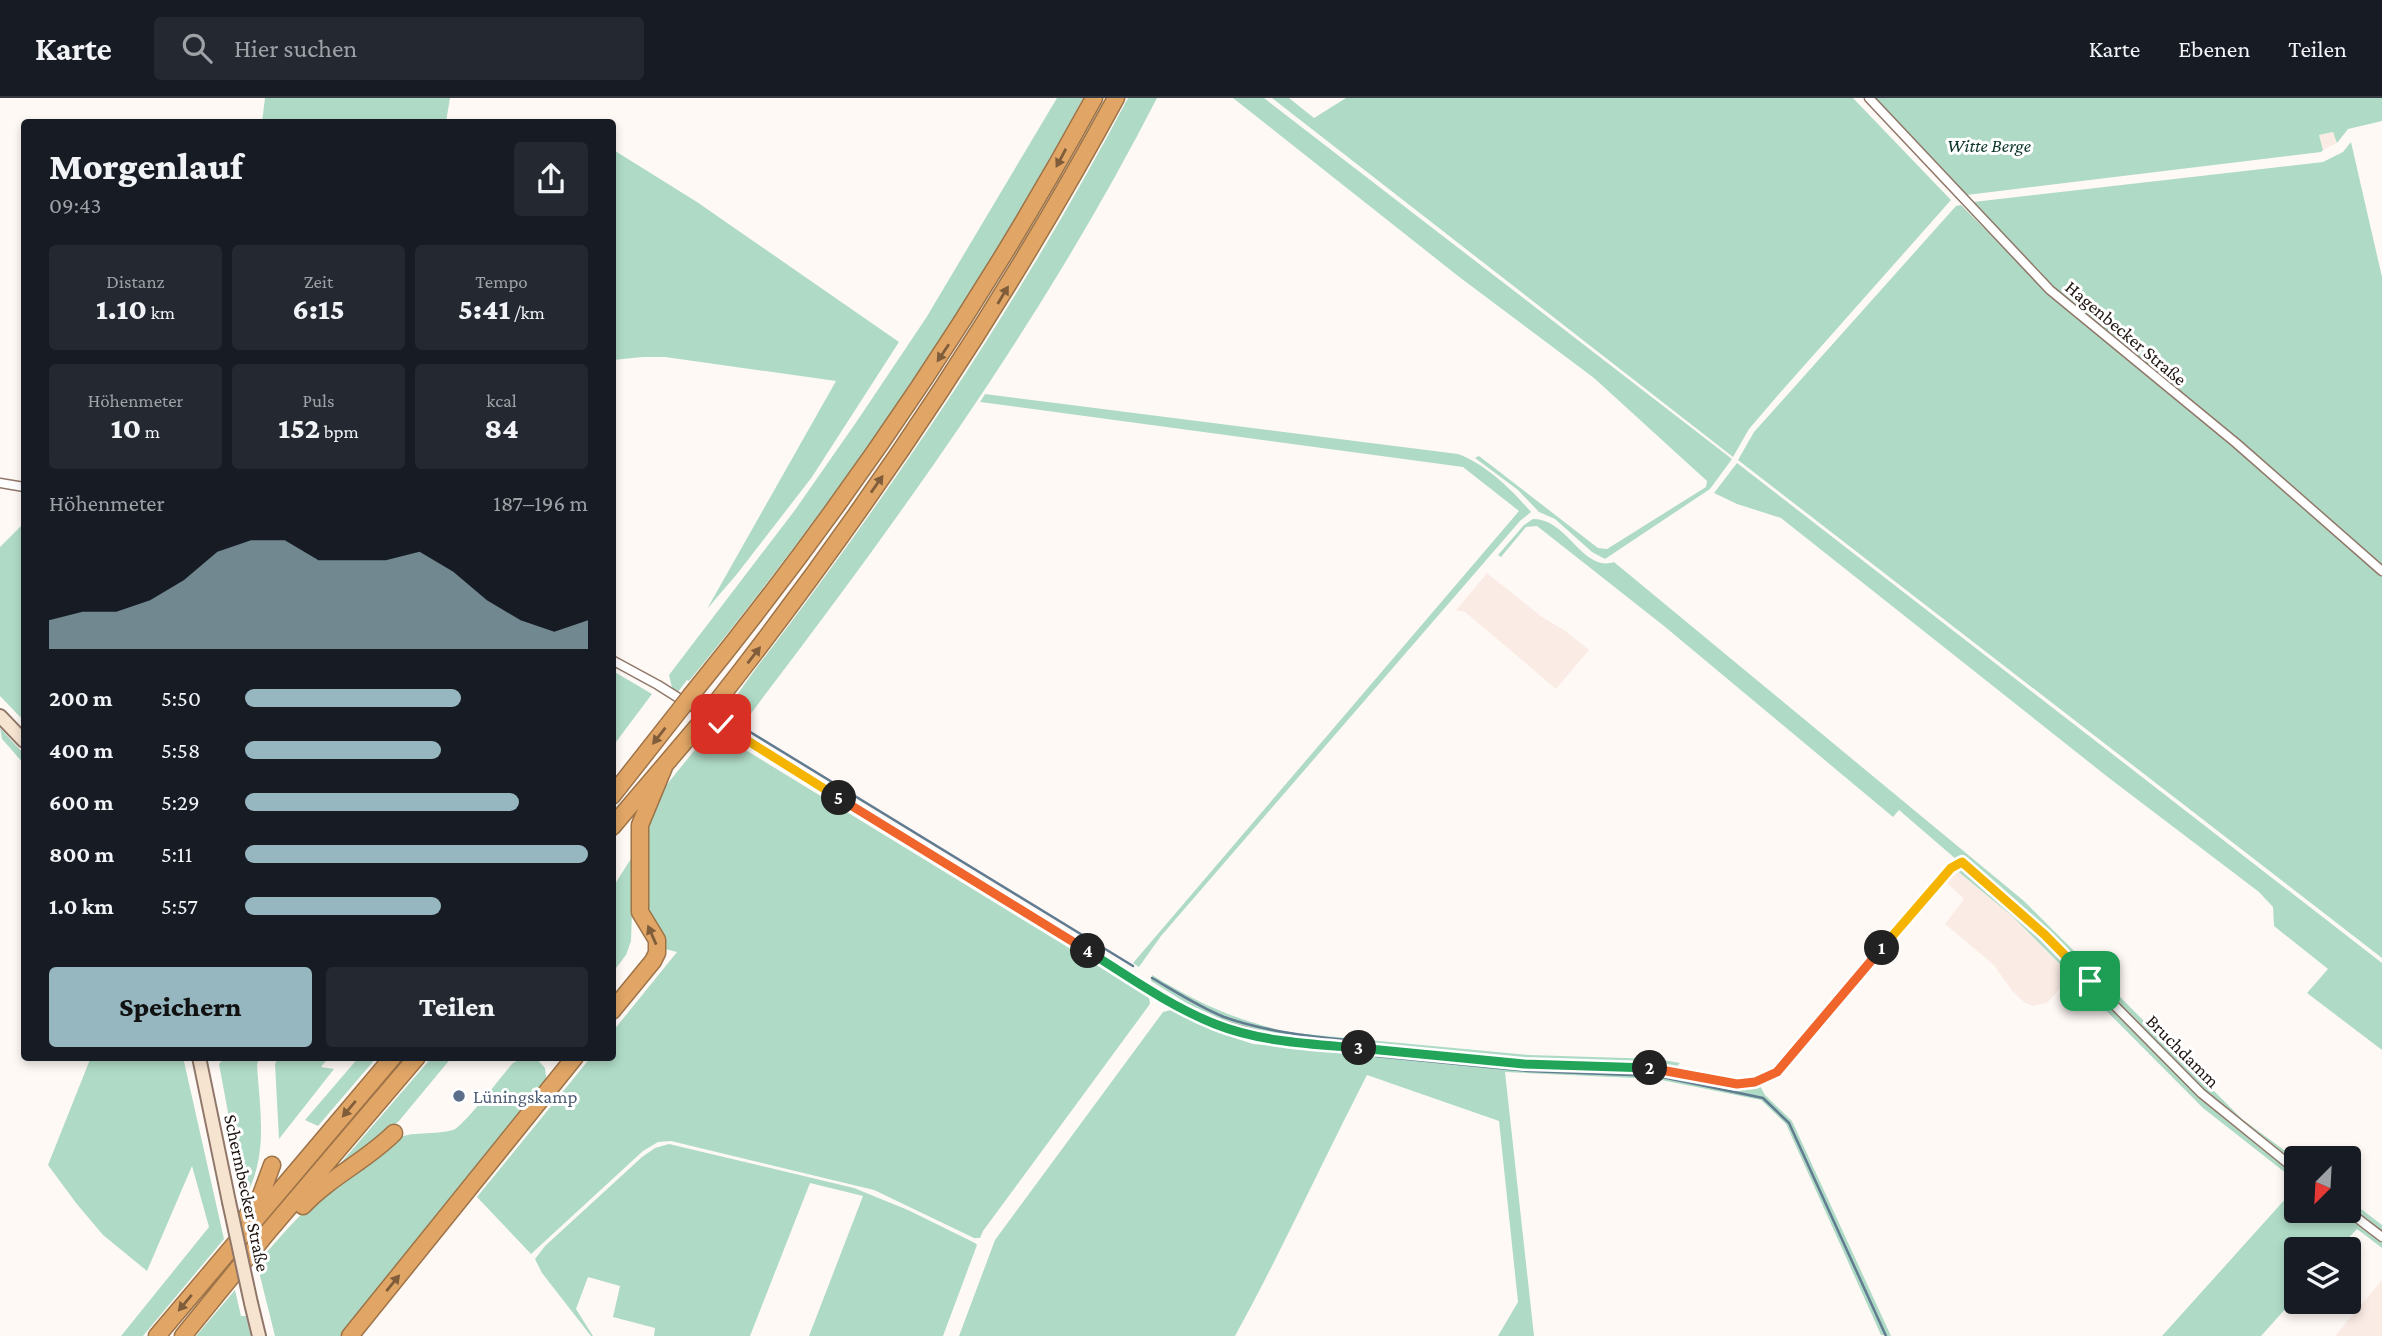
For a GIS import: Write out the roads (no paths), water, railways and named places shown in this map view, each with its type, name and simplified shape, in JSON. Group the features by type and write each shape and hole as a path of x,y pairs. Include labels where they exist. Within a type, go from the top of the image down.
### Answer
{"highway":[{"path":"616,791 769,599 934,367 1055,170 1094,98"},
{"path":"616,822 664,767 788,612 939,394 1022,263 1116,98"},
{"path":"616,782 636,766"},
{"path":"616,1006 657,953 657,940 640,912 640,825 664,767"},
{"path":"157,1336 390,1061"},
{"path":"183,1336 414,1061"},
{"path":"350,1336 572,1061"},
{"path":"267,1233 278,1233 320,1188 394,1133"},
{"path":"212,1271 218,1251 251,1211 269,1177 272,1165"}],"main road":[{"path":"0,716 21,738"},
{"name":"Schermbecker Straße","path":"200,1061 259,1336"}],"street":[{"name":"Hagenbecker Straße","path":"1869,98 2050,290 2236,443 2382,571"},
{"path":"0,483 21,486"},
{"name":"Bruchdamm","path":"616,662 658,685 1185,1010 1217,1025 1256,1036 1292,1042 1524,1064 1657,1068 1737,1084 1755,1082 1777,1072 1945,875 1962,862 2045,935 2201,1093 2284,1160"},
{"path":"2361,1221 2382,1237"}],"waterway":[{"path":"742,727 1133,966"},
{"path":"1152,978 1206,1009 1239,1022 1285,1032 1347,1040"},
{"path":"1376,1056 1528,1071 1657,1076 1763,1098 1789,1123 1886,1336"}],"place":[{"name":"Lüningskamp","path":"459,1096"}],"park label":[{"name":"Witte Berge","path":"1989,145"}]}
